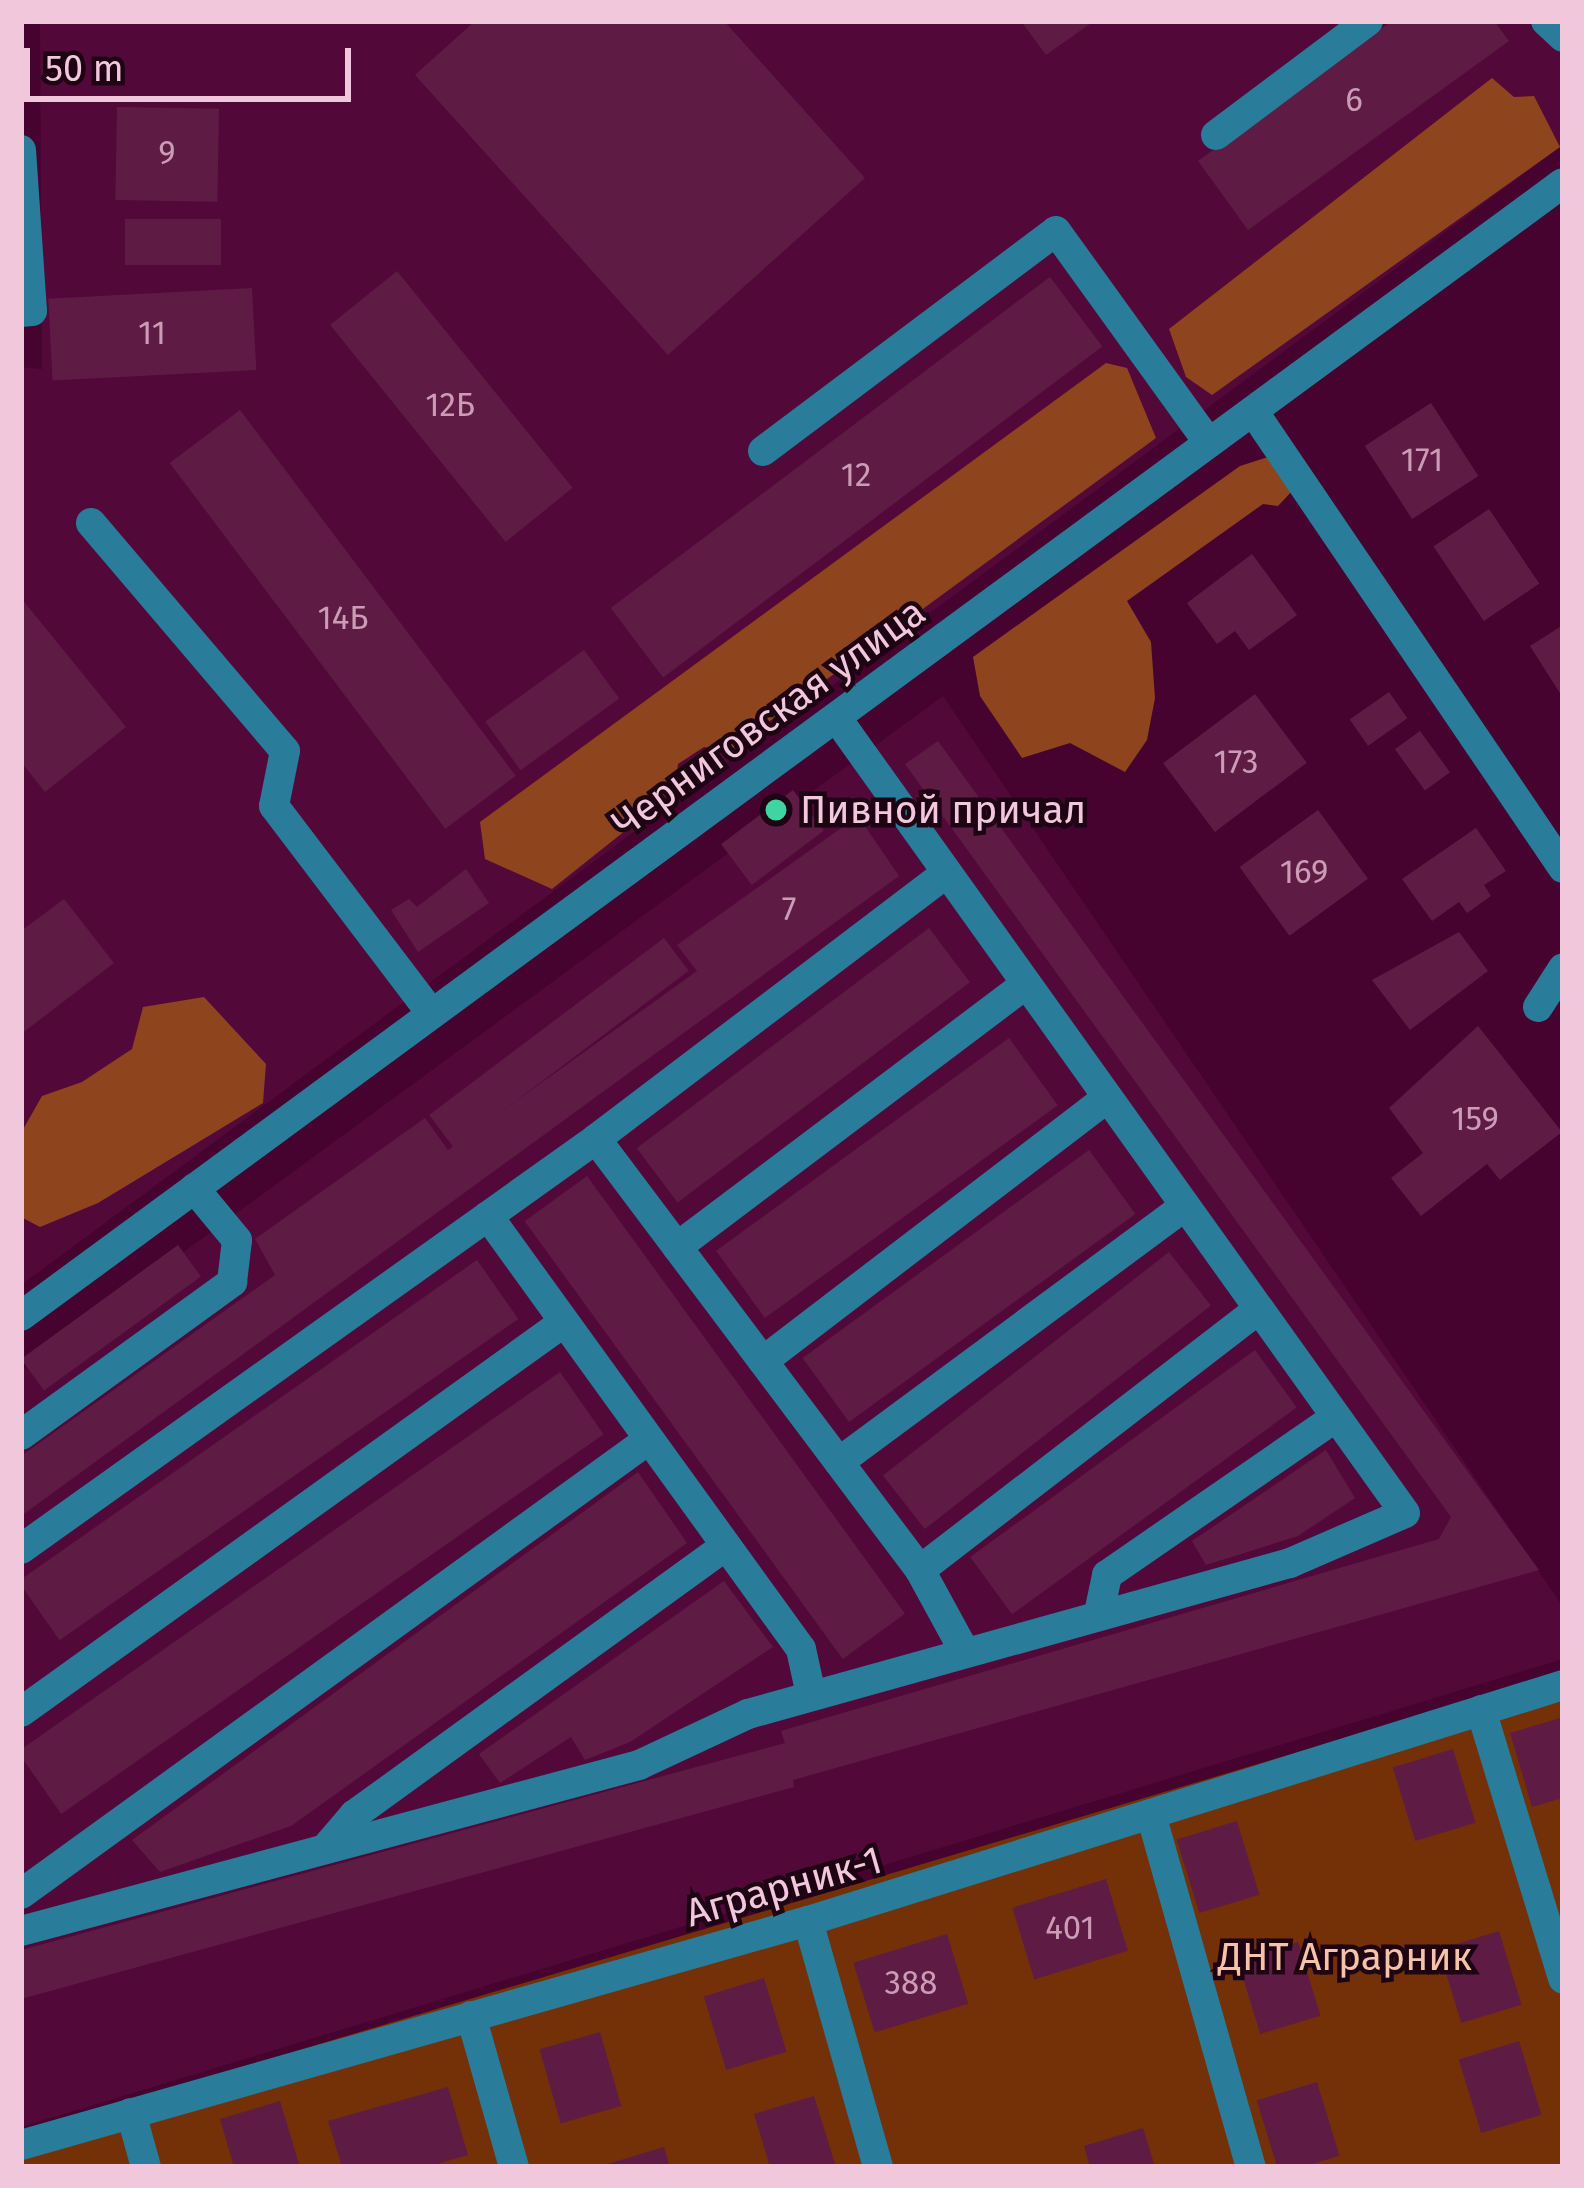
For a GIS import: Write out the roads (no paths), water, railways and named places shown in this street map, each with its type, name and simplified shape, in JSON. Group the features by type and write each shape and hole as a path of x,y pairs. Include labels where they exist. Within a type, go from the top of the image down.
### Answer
{"street":[{"path":"1216,135 1368,21"},
{"path":"1546,21 1563,37"},
{"path":"21,150 32,311 21,312"},
{"name":"Черниговская улица","path":"21,1316 1563,183"},
{"path":"763,452 1056,231 1209,443"},
{"path":"1253,411 1563,868"},
{"path":"91,523 285,751 274,806 432,1014"},
{"path":"21,1931 639,1765 748,1714 963,1649 1290,1563 1405,1513 836,717"},
{"path":"21,1550 596,1139 947,873"},
{"path":"1538,1007 1563,968"},
{"path":"677,1247 1026,984"},
{"path":"763,1361 1107,1097"},
{"path":"596,1139 920,1570 963,1649"},
{"path":"21,1435 232,1282 237,1240 194,1188"},
{"path":"839,1462 1185,1206"},
{"path":"488,1216 560,1325 801,1649 812,1695"},
{"path":"920,1570 1259,1309"},
{"path":"21,1712 560,1325"},
{"path":"1099,1613 1107,1576 1336,1417"},
{"path":"21,1894 648,1440"},
{"path":"325,1849 354,1815 725,1546"},
{"name":"Аграрник-1","path":"21,2145 808,1922 1152,1818 1563,1685"},
{"path":"1481,1710 1563,1979"},
{"path":"1152,1818 1251,2167"},
{"path":"808,1922 878,2167"},
{"path":"471,2016 514,2167"},
{"path":"131,2113 146,2167"}],"place":[{"name":"Пивной причал","path":"776,810"}],"park label":[{"name":"ДНТ Аграрник","path":"1345,1957"}]}
